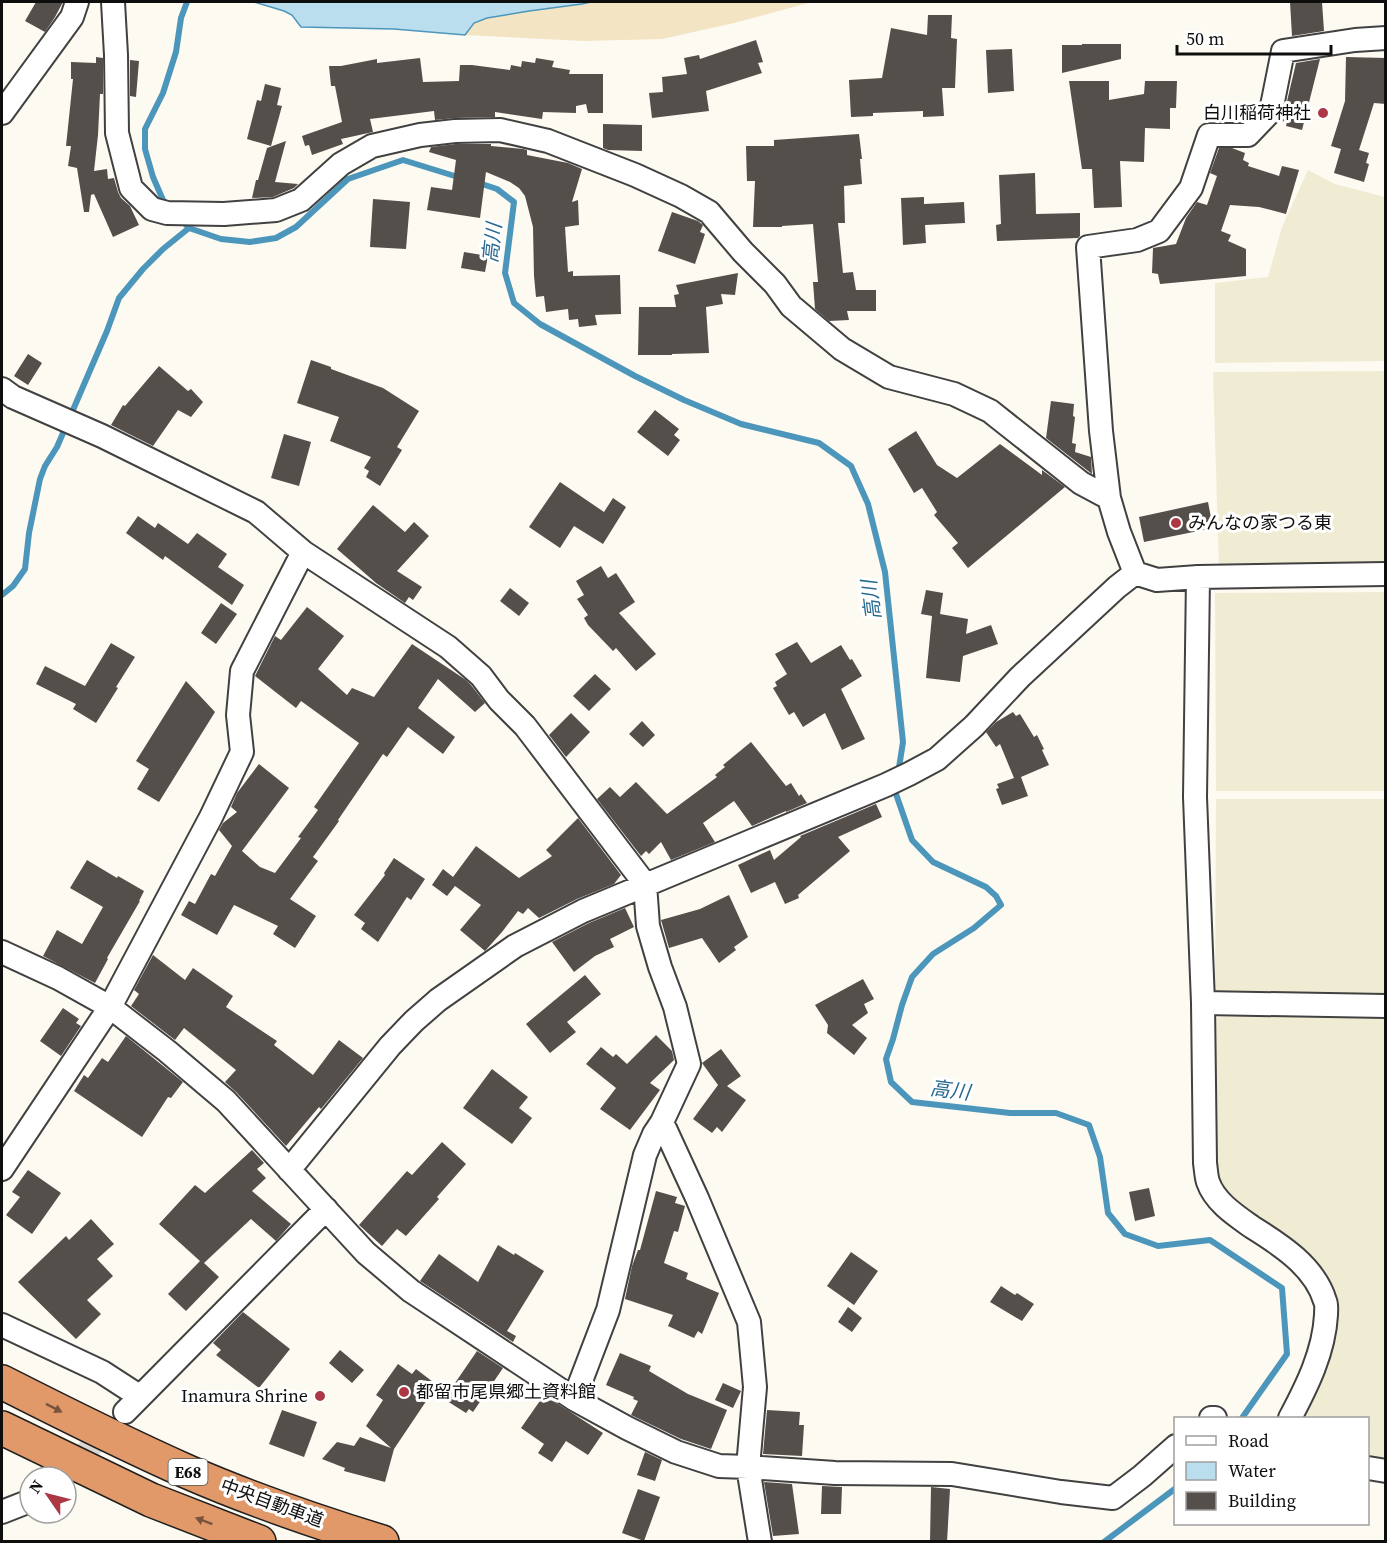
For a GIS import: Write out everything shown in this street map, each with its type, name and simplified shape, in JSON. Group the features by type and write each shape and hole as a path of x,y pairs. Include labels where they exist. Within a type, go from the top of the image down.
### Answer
{"highway":[{"name":"中央自動車道","path":"2,1382 189,1472 283,1509 382,1542"},
{"name":"E68","path":"2,1428 151,1500 259,1542"}],"street":[{"path":"2,113 72,17 77,2"},
{"path":"113,2 117,133 131,188 152,209 224,214 276,210 301,200 341,164 372,146 420,135 455,130 500,130 548,141 634,175 681,196 709,212 743,252 775,284 791,306 843,349 889,377 954,394 990,411 1081,483 1109,498"},
{"path":"1135,573 1109,498 1101,431 1088,247 1137,240 1159,231 1191,188 1209,135 1248,135 1271,111 1283,51 1355,40 1386,38"},
{"path":"7,393 102,436 256,512 303,552 448,646 481,676 499,700 525,726 645,884 648,926 675,1007 689,1064 645,1155 608,1310 574,1399"},
{"path":"2,1169 110,1007 211,818 242,752 238,715 242,671 303,552"},
{"path":"1135,573 1157,580 1386,574"},
{"path":"289,1170 390,1046 438,1000 515,946 583,911 886,784 937,759 974,726 1020,677 1135,573"},
{"path":"1198,578 1195,797 1203,1003 1205,1163 1208,1182 1220,1202 1234,1215 1295,1257 1315,1279 1326,1303 1325,1330 1316,1365 1291,1417"},
{"path":"2,952 58,978 110,1007 167,1051 226,1101 366,1253 411,1291 574,1399 676,1452 719,1466 835,1473 952,1474 1061,1492 1113,1497 1142,1476 1174,1448"},
{"path":"1203,1003 1386,1006"},
{"path":"662,1122 749,1322 755,1387 748,1467 760,1542"},
{"path":"2,1325 102,1372 132,1404 326,1209"},
{"path":"1369,1468 1386,1471"},
{"path":"2,1512 18,1506"}],"shaded area":[{"path":"1308,170 1335,184 1385,197 1385,361 1215,363 1215,283 1268,277 1282,227"},
{"path":"1385,371 1385,568 1219,569 1213,372"},
{"path":"1385,592 1385,791 1216,791 1215,593"},
{"path":"1216,799 1385,799 1385,1000 1215,995"},
{"path":"1385,1015 1385,1462 1369,1459 1369,1417 1298,1417 1332,1311 1216,1183 1214,1022 1218,1017"}],"sand":[{"path":"591,2 812,2 662,39 584,41 465,35 474,23 487,18"}],"water":[{"path":"254,2 591,2 487,18 474,23 465,35 394,29 301,27 292,15"}],"building":[{"path":"36,2 63,2 45,32 25,21"},
{"path":"1290,2 1322,2 1324,31 1292,36"},
{"path":"928,15 952,15 951,38 957,39 955,88 942,88 944,116 923,117 923,111 873,113 873,116 851,117 849,80 882,78 891,28 927,35"},
{"path":"756,40 763,62 758,63 762,73 706,91 709,111 652,118 649,93 663,92 662,77 687,74 684,58 699,55 700,59"},
{"path":"1121,44 1121,59 1062,73 1062,45"},
{"path":"1012,49 1014,91 988,93 986,50"},
{"path":"96,57 103,58 103,94 100,94 94,171 107,169 108,179 114,178 121,198 130,206 139,225 113,237 94,194 91,195 89,212 84,212 77,168 68,166 71,146 66,146 73,79 71,79 71,62 96,63"},
{"path":"1346,57 1386,58 1386,104 1374,103 1359,150 1369,153 1366,163 1369,164 1364,182 1334,173 1341,149 1331,146 1345,101"},
{"path":"420,58 423,82 459,81 460,65 510,70 511,65 521,67 522,61 535,63 536,58 554,61 552,67 570,70 569,74 603,74 603,113 588,113 586,104 576,106 576,113 543,112 542,119 495,112 495,117 435,120 434,111 370,119 373,132 341,139 343,144 312,155 309,145 305,146 302,136 342,122 335,86 331,86 329,66 377,59 377,63"},
{"path":"1320,59 1302,130 1286,126 1287,122 1281,121 1296,63"},
{"path":"130,60 139,61 136,97 130,96"},
{"path":"1069,81 1109,81 1109,100 1144,94 1145,81 1177,81 1176,108 1170,108 1170,129 1145,128 1144,162 1120,161 1122,207 1094,208 1092,169 1082,169"},
{"path":"265,84 281,88 277,105 282,106 271,146 247,139 257,100 261,101"},
{"path":"603,124 642,125 642,151 603,148"},
{"path":"859,134 862,184 844,186 845,223 838,223 843,273 853,272 856,290 876,290 876,311 847,311 849,320 829,321 815,309 813,282 818,282 813,224 753,227 755,181 747,181 746,146 774,146 774,140"},
{"path":"286,141 275,182 298,184 273,197 252,198 267,148"},
{"path":"491,144 491,146 523,149 527,150 527,155 568,163 582,169 572,202 578,200 579,225 565,227 568,272 573,271 573,276 620,275 621,314 595,315 597,325 579,327 578,319 569,320 568,309 546,312 544,296 536,297 533,227 525,196 510,182 486,172 480,218 427,210 431,187 452,190 456,160 429,152 431,147"},
{"path":"1219,148 1232,148 1245,153 1243,160 1249,163 1248,166 1279,176 1282,166 1299,170 1286,214 1259,207 1230,205 1221,231 1231,235 1228,241 1246,249 1246,276 1160,284 1158,274 1152,273 1153,248 1176,244 1186,218 1197,202 1207,205 1217,176 1210,173"},
{"path":"1035,173 1036,214 1080,213 1080,236 1078,238 997,241 996,225 1001,224 999,175"},
{"path":"924,197 924,204 964,202 965,223 925,225 926,243 903,245 901,198"},
{"path":"373,199 410,202 406,249 370,247"},
{"path":"672,212 703,225 700,232 705,234 695,264 658,251"},
{"path":"464,252 488,256 485,272 461,268"},
{"path":"738,273 735,295 721,294 723,304 706,307 709,353 638,355 639,307 676,307 674,295 679,294 676,285"},
{"path":"28,354 42,363 28,385 14,376"},
{"path":"311,360 383,388 419,411 397,447 402,450 380,486 366,477 369,471 364,468 371,457 330,441 339,417 297,403"},
{"path":"159,366 188,391 191,389 203,402 191,417 178,410 153,446 111,425 123,405 125,406"},
{"path":"1051,401 1074,404 1072,443 1076,444 1075,452 1091,457 1092,474 1046,438"},
{"path":"655,410 679,429 674,435 680,440 668,456 637,432"},
{"path":"916,431 937,465 957,478 1000,444 1042,475 1042,470 1065,487 968,568 952,548 958,543 934,515 937,512 922,488 914,493 888,449"},
{"path":"284,434 311,442 299,486 271,478"},
{"path":"560,482 604,512 613,498 626,507 603,544 574,526 560,548 529,527"},
{"name":"みんなの家つる東","path":"1208,502 1213,528 1144,542 1139,517"},
{"path":"373,505 405,532 414,522 429,536 397,571 422,587 413,600 409,597 405,603 376,583 337,549"},
{"path":"138,516 155,528 158,523 188,544 197,533 227,554 218,567 244,585 232,605 165,556 163,560 126,533"},
{"path":"601,566 608,578 616,573 635,602 619,613 656,654 636,671 616,648 613,651 588,625 584,618 588,615 577,599 584,595 576,581"},
{"path":"510,588 529,603 519,616 500,601"},
{"path":"926,590 943,593 940,614 968,619 966,634 991,625 998,644 963,656 960,682 926,678 932,616 921,614"},
{"path":"221,603 237,614 216,644 201,633"},
{"path":"307,607 344,636 318,669 347,695 352,688 374,697 412,644 466,680 485,703 475,712 438,679 418,708 455,737 443,754 408,727 387,757 383,754 313,857 318,861 290,899 316,916 295,948 273,934 278,926 234,905 217,935 181,915 189,901 195,904 211,874 215,876 232,846 219,830 223,823 237,812 231,807 237,793 259,764 289,788 242,851 260,867 275,873 318,810 314,807 359,743 301,701 296,708 255,676 275,636 281,640"},
{"path":"797,642 811,663 841,645 850,660 852,659 862,676 841,689 865,739 842,750 825,713 803,727 794,712 789,715 773,688 777,686 775,682 787,674 775,654"},
{"path":"111,643 135,657 96,723 73,709 76,704 36,684 45,666 85,686"},
{"path":"595,674 611,689 589,711 573,696"},
{"path":"186,681 215,712 159,802 137,789 149,769 136,761"},
{"path":"1013,712 1016,716 1020,714 1034,737 1037,735 1049,765 1021,777 1028,796 1002,805 996,789 999,788 997,784 1014,778 1000,744 996,747 986,732 996,722"},
{"path":"571,713 590,732 566,757 549,735"},
{"path":"642,721 655,735 643,747 629,734"},
{"path":"751,742 786,786 791,783 799,796 801,794 807,803 752,826 734,801 703,823 715,842 671,860 661,842 649,854 646,851 641,856 597,799 610,787 620,797 636,782 667,814 717,777 715,775 725,767 723,765"},
{"path":"876,804 882,817 838,837 850,851 798,895 799,898 785,904 775,882 751,893 738,865 770,850 774,860 800,836"},
{"path":"578,818 621,875 614,884 539,918 528,908 523,914 518,911 485,951 460,930 481,905 455,886 447,896 432,885 443,869 453,877 476,846 519,878 552,856 546,850"},
{"path":"394,858 425,879 411,900 407,897 378,942 361,929 365,923 354,915 385,875 384,873"},
{"path":"87,860 144,891 95,983 43,956 57,930 82,944 103,907 70,888"},
{"path":"729,895 748,937 734,947 736,950 719,963 702,938 669,948 661,920 700,909"},
{"path":"625,908 634,927 610,939 614,947 595,956 574,972 552,942"},
{"path":"153,955 185,980 193,968 233,996 226,1007 277,1041 274,1045 313,1075 339,1040 363,1058 321,1109 319,1107 286,1146 225,1082 236,1070 184,1028 175,1040 131,1006 139,994 134,990"},
{"path":"585,975 601,994 567,1022 576,1032 550,1053 526,1024"},
{"path":"863,979 874,999 864,1004 868,1013 852,1025 867,1038 854,1055 827,1033 828,1025 815,1005"},
{"path":"63,1008 79,1019 76,1023 81,1026 61,1056 40,1041"},
{"path":"656,1035 672,1051 674,1060 650,1083 660,1090 630,1130 600,1109 616,1088 586,1064 601,1047 613,1057 616,1054 627,1064"},
{"path":"126,1036 183,1082 171,1098 168,1097 142,1137 74,1091 84,1075 88,1078 102,1058 108,1062"},
{"path":"721,1049 741,1076 727,1086 746,1100 722,1132 717,1127 712,1133 693,1119 718,1085 702,1063"},
{"path":"492,1069 528,1097 519,1108 532,1118 512,1144 463,1108"},
{"path":"442,1142 466,1164 406,1236 397,1229 382,1246 359,1225 407,1171 412,1175"},
{"path":"252,1150 264,1163 257,1169 266,1178 252,1191 291,1224 276,1241 251,1219 204,1263 219,1277 186,1311 168,1294 200,1261 159,1224 195,1185 205,1193"},
{"path":"28,1170 61,1193 32,1234 6,1215 20,1197 12,1192"},
{"path":"1149,1188 1155,1216 1135,1221 1129,1192"},
{"path":"656,1191 677,1197 675,1203 685,1206 678,1232 674,1231 664,1263 688,1273 686,1279 719,1293 702,1334 698,1331 694,1338 668,1326 673,1315 625,1299 632,1266 640,1250"},
{"path":"91,1219 114,1244 97,1259 113,1276 87,1300 101,1314 76,1339 18,1282 66,1236 69,1240"},
{"path":"498,1245 544,1271 507,1331 516,1336 513,1342 420,1281 439,1254 478,1282"},
{"path":"851,1252 878,1271 854,1305 827,1286"},
{"path":"1001,1286 1034,1304 1022,1321 990,1302"},
{"path":"848,1307 862,1318 852,1332 838,1322"},
{"path":"243,1312 290,1349 259,1388 216,1355 221,1350 213,1343"},
{"path":"340,1350 364,1370 352,1383 329,1363"},
{"path":"477,1351 503,1368 473,1412 469,1409 466,1413 444,1399"},
{"path":"620,1353 651,1366 649,1371 688,1394 727,1410 711,1449 681,1439 631,1415 638,1401 606,1385"},
{"path":"398,1364 412,1374 416,1369 437,1385 394,1449 385,1482 344,1471 345,1468 322,1459 337,1442 354,1446 360,1437 391,1448 366,1426 383,1400 376,1395"},
{"path":"723,1383 741,1391 733,1408 715,1400"},
{"path":"544,1395 603,1433 588,1455 566,1441 552,1462 538,1453 544,1444 521,1428"},
{"path":"282,1410 317,1422 304,1457 269,1444"},
{"path":"767,1410 800,1412 799,1425 804,1425 802,1456 763,1454"},
{"path":"645,1452 662,1460 655,1481 637,1475"},
{"path":"764,1482 792,1484 799,1534 773,1536"},
{"path":"822,1486 842,1487 841,1514 821,1514"},
{"path":"931,1487 950,1489 947,1542 930,1542"},
{"path":"638,1489 660,1497 644,1541 622,1533"}],"waterway":[{"name":"高川","path":"170,207 163,200 153,177 145,149 145,129 163,93 176,52 181,18 187,2"},
{"name":"高川","path":"180,219 189,228 221,239 250,242 276,238 296,227 348,179 403,160 461,178"},
{"name":"高川","path":"479,183 497,189 514,202 505,273 514,303 540,324 684,400 741,424 819,443 851,466 868,504 885,572 903,742 898,774"},
{"path":"2,595 13,586 25,569 29,533 40,479 57,447 119,298 143,269 189,228"},
{"name":"高川","path":"897,787 896,794 912,840 933,862 986,887 996,896 1001,905 974,928 933,954 912,977 886,1059 891,1082 912,1102 1010,1113 1056,1113 1089,1125 1100,1157 1108,1213 1125,1234 1158,1246 1210,1240 1282,1288 1287,1354 1243,1417"},
{"name":"高川","path":"1104,1542 1174,1490"}],"tunnel":[{"path":"74,1465 113,1424"}],"place":[{"name":"白川稲荷神社","path":"1323,113"},
{"name":"みんなの家つる東","path":"1176,523"},
{"name":"都留市尾県郷土資料館","path":"404,1392"},
{"name":"Inamura Shrine","path":"320,1396"}]}
